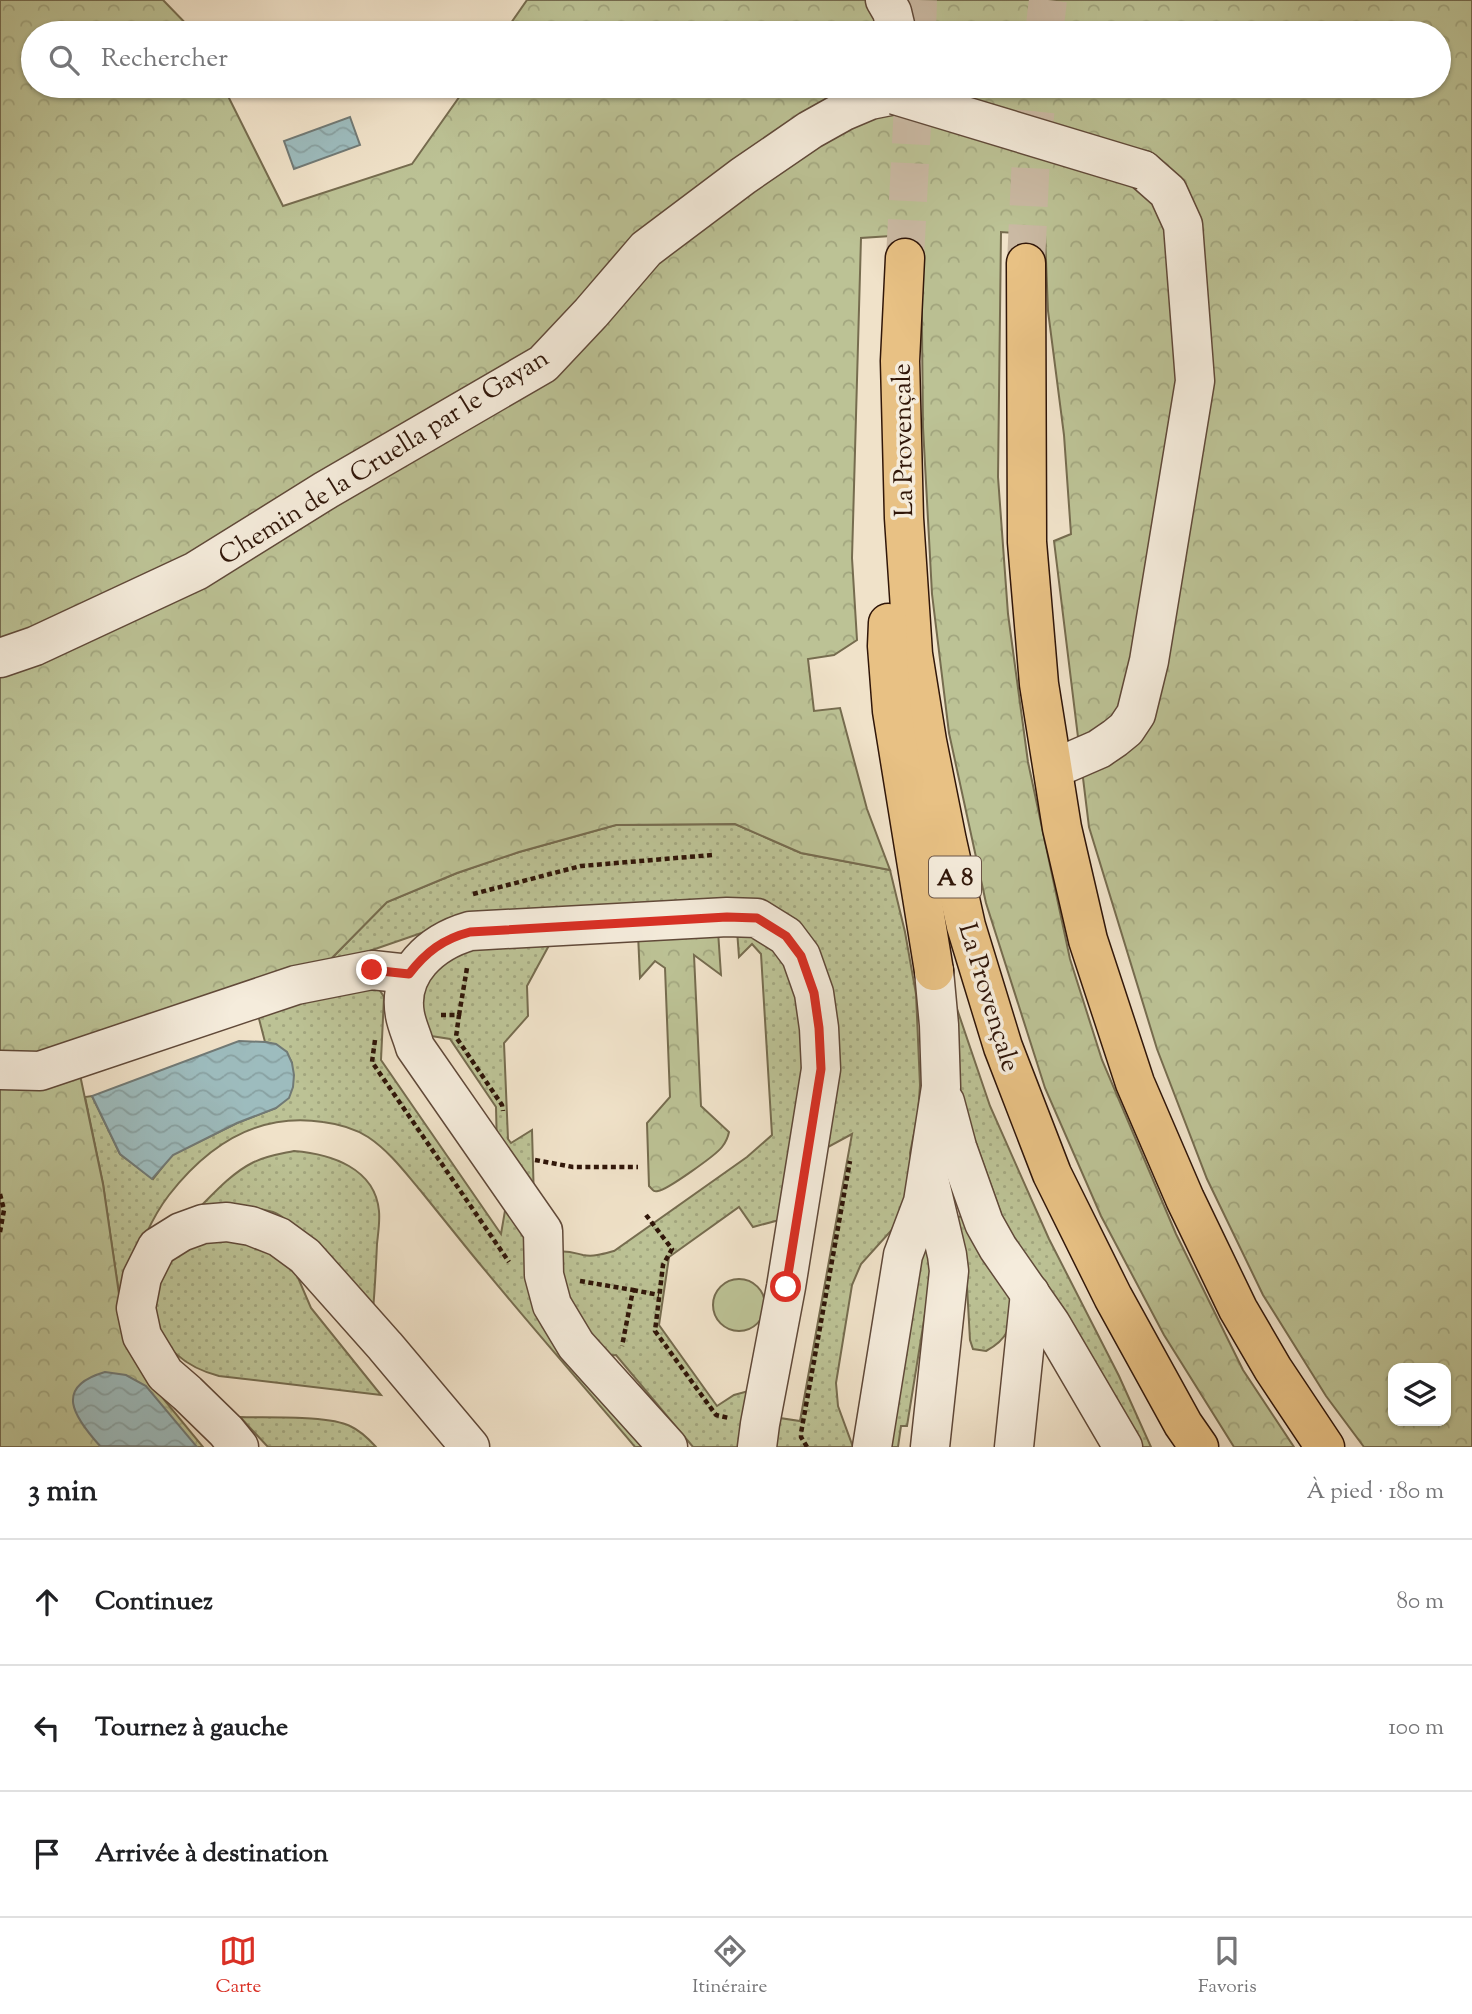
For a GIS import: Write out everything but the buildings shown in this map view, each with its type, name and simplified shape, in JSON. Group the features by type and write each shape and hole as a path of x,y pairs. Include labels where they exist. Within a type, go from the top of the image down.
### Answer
{"highway":[{"name":"La Provençale","path":"905,258 900,361 904,518 913,654 927,741 966,926 1003,1047 1052,1174 1113,1297 1183,1424 1199,1447"},
{"path":"1026,263 1027,542 1039,684 1062,828 1088,940 1135,1083 1185,1199 1238,1309 1273,1369 1325,1447"},
{"path":"904,518 890,590 887,646 892,711 934,971"}],"street":[{"path":"885,0 894,21"},
{"name":"Chemin de la Cruella par le Gayan","path":"0,658 35,646 196,571 326,490 543,364 646,249 743,176 810,130 844,111 876,98"},
{"path":"917,98 1143,170 1168,192 1183,225 1195,381 1149,661 1136,714 1126,729 1099,749 1053,769"},
{"path":"668,1447 576,1345 552,1305 544,1275 543,1231 415,1047 404,1013 409,974 423,956 453,936 470,932 727,917 757,918 786,936 801,956 814,993 821,1069 786,1287 760,1424 747,1433"},
{"path":"0,1070 40,1071 296,985 372,970 409,974"},
{"path":"872,1447 903,1255 923,1202 941,1087 934,971"},
{"path":"941,1087 957,1147 984,1223 998,1248 1051,1324 1123,1447"},
{"path":"928,1177 949,1271 930,1447"},
{"path":"239,1447 226,1431 165,1374 142,1336 136,1308 142,1276 156,1247 181,1231 203,1224 227,1222 250,1226 279,1237 304,1256 470,1447"},
{"path":"1014,1447 1030,1293"}],"path":[{"path":"807,1447 801,1433 850,1161"},
{"path":"0,1194 4,1210 0,1232"},
{"path":"646,1215 672,1249 663,1265 655,1331 716,1415 747,1433"},
{"path":"634,1290 659,1295"}],"green space":[{"path":"0,0 163,0 183,21 21,21 21,98 229,98 283,206 412,164 459,98 1451,98 1451,21 512,21 527,0 1472,0 1472,1447 1364,1447 1326,1396 1263,1295 1207,1179 1157,1049 1089,827 1054,541 1071,534 1064,435 1048,311 1045,235 1001,232 998,477 1008,614 1028,762 1070,959 1102,1060 1176,1234 1243,1370 1294,1447 1234,1447 1164,1335 1101,1216 1045,1088 986,903 949,733 932,594 923,427 921,234 861,238 852,558 857,640 834,655 808,659 814,711 840,708 867,809 890,870 801,853 735,824 616,825 519,852 457,873 387,902 323,967 79,1070 103,1184 120,1301 143,1374 203,1447 0,1447"},
{"path":"735,824 801,853 890,870 905,932 916,994 920,1085 918,1114 910,1153 913,1170 898,1223 861,1264 852,1285 836,1383 838,1406 853,1447 770,1447 773,1417 800,1421 852,1134 819,1152 793,928 430,930 323,967 387,902 457,873 519,852 616,825"},
{"path":"737,930 756,930 789,958 808,1017 787,1218 753,1227 739,1207 669,1257 659,1325 717,1406 734,1395 752,1390 744,1447 693,1447 616,1355 600,1356 571,1314 558,1252 591,1256 614,1251 747,1157 772,1135 761,954 752,944 739,957"},
{"path":"718,931 721,975 694,955 701,1106 729,1134 722,1147 711,1157 671,1185 655,1191 649,1186 647,1123 670,1097 665,968 655,961 640,978 638,934"},
{"path":"553,938 527,986 528,1016 504,1043 508,1139 511,1143 532,1130 534,1201 497,1148 496,1107 450,1039 418,1034 416,999 445,954"},
{"path":"368,987 379,989 384,997 381,1060 501,1234 507,1199 653,1447 635,1447 389,1155 368,1137 341,1125 299,1120 277,1122 236,1136 200,1161 169,1195 153,1220 120,1301 103,1184 85,1097 92,1096 120,1154 153,1179 172,1155 237,1123 276,1108 292,1063 282,1049 265,1042 257,1011"},
{"path":"955,1003 990,1106 1049,1239 1119,1376 1151,1447 1137,1447 1003,1219 960,1098"},
{"path":"294,1151 322,1156 349,1166 369,1184 376,1196 379,1219 373,1310 296,1228 273,1212 235,1207 198,1209 245,1167 262,1159"},
{"path":"962,1216 1014,1292 1009,1327 1002,1340 986,1351 973,1349 970,1340 966,1268 955,1218"},
{"path":"231,1239 284,1258 296,1273 311,1308 381,1395 219,1376 196,1368 177,1355 162,1336 155,1313 164,1268 171,1256 180,1249 202,1242"},
{"path":"921,1244 934,1258 907,1426 901,1426 898,1447 882,1447"},
{"path":"739,1279 758,1286 765,1305 758,1324 739,1331 720,1324 713,1305 720,1286"},
{"path":"240,1417 340,1422 358,1430 376,1447 268,1447"}],"water":[{"path":"350,117 360,145 294,169 284,141"},
{"path":"239,1041 276,1044 287,1052 294,1075 289,1098 276,1108 237,1123 173,1155 152,1179 120,1154 92,1096"},
{"path":"105,1372 126,1375 146,1386 197,1447 100,1446 82,1424 73,1404 74,1394 79,1386 89,1378"}],"tunnel":[{"path":"917,21 918,0"},
{"path":"1045,21 1048,0"},
{"path":"905,258 913,98"},
{"path":"1026,263 1037,98"}],"route":[{"path":"372,970 409,974 423,956 453,936 470,932 727,917 757,918 786,936 801,956 814,993 821,1069 786,1287"}]}
